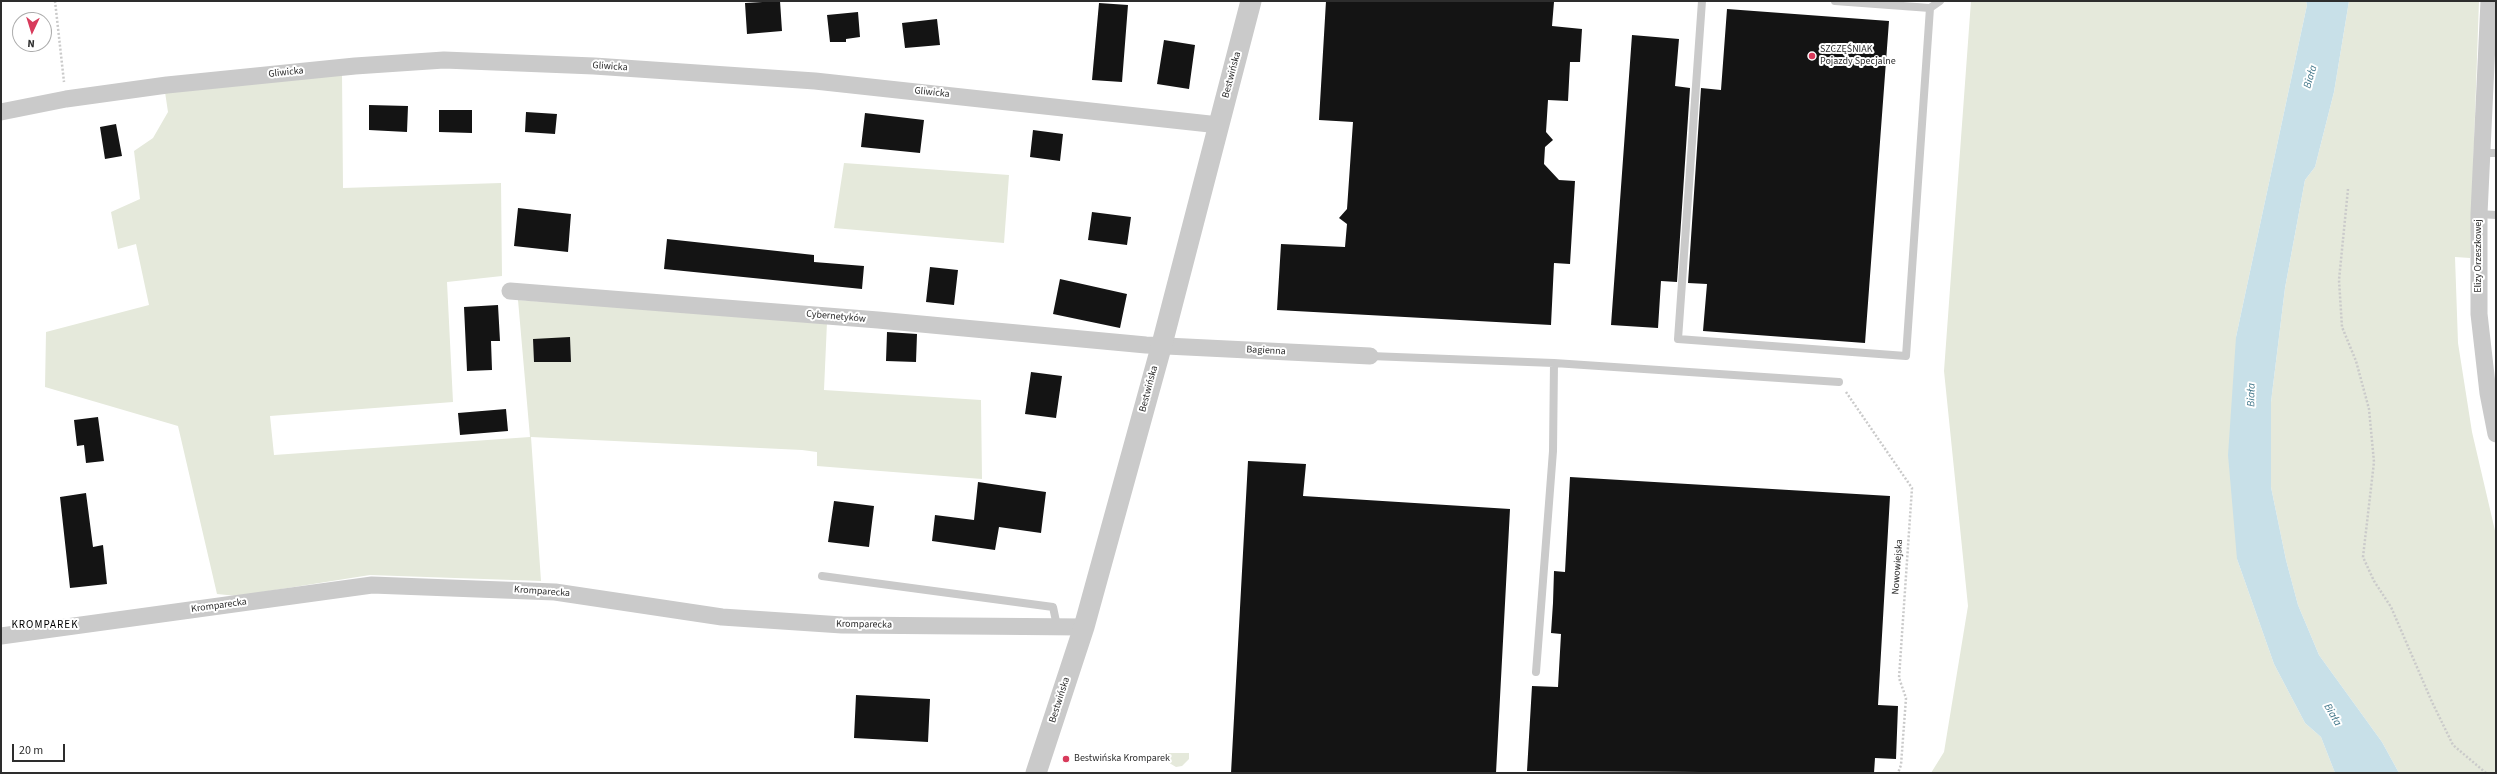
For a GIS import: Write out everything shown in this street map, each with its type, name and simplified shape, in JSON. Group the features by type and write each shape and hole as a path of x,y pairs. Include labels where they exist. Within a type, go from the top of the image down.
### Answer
{"street":[{"name":"Bestwińska","path":"1036,773 1084,627 1162,344 1251,1"},
{"name":"Elizy Orzeszkowej","path":"2488,1 2484,77 2489,153 2479,214 2480,314 2488,393 2496,434"},
{"name":"Gliwicka","path":"1,112 66,99 167,85 348,66 444,60 594,66 816,81 1219,125"},
{"name":"Cybernetyków","path":"510,291 1162,344"},
{"name":"Bagienna","path":"1162,344 1370,356"},
{"name":"Kromparecka","path":"1,636 372,585 555,592 722,617 842,625 1084,627"}],"lane":[{"path":"1702,1 1678,339 1906,356 1930,8"},
{"path":"1835,1 1930,8 1940,1"},
{"path":"2479,214 2496,215"},
{"path":"1370,356 1554,363 1839,382"},
{"path":"1536,672 1552,451 1554,363"},
{"path":"822,576 1053,607 1057,626"}],"path":[{"path":"55,1 66,99"},
{"path":"2348,189 2339,280 2342,327 2356,361 2369,410 2374,462 2363,557 2374,581 2391,607 2432,702 2453,745 2486,773"},
{"name":"Nowowiejska","path":"1839,382 1912,488 1899,678 1906,698 1901,765 1898,773"}],"shaded area":[{"path":"1971,1 2306,1 2307,5 2236,337 2237,559 2274,664 2305,723 2321,737 2335,773 1931,773 1944,752 1968,606 1944,371"},
{"path":"2349,1 2479,1 2470,258 2455,257 2458,343 2472,432 2496,535 2496,773 2399,773 2382,742 2319,655 2298,605 2286,560 2271,487 2271,402 2285,288 2305,180 2315,167 2334,92"},
{"path":"342,73 343,188 501,183 502,276 447,282 453,402 270,416 274,455 530,437 518,300 827,322 824,390 981,400 982,479 817,466 817,452 802,450 531,437 541,581 370,575 237,596 217,594 178,426 45,387 46,332 149,305 136,244 118,249 111,212 140,199 134,151 153,138 168,112 165,92"},
{"path":"844,163 1009,175 1004,243 834,228"},
{"path":"1163,753 1189,753 1189,759 1182,766 1176,767 1166,761"}],"water":[{"name":"Biała","path":"2306,1 2349,1 2334,92 2315,167 2305,180 2285,288 2271,402 2271,487 2286,560 2298,605 2319,655 2382,742 2399,773 2335,773 2321,737 2305,723 2274,664 2237,559 2228,455 2236,337 2307,5"}],"building":[{"path":"780,1 782,31 747,34 745,3"},
{"path":"1326,1 1554,2 1552,26 1582,29 1580,62 1570,62 1568,101 1548,100 1546,132 1553,140 1545,147 1544,164 1559,180 1575,181 1570,264 1554,263 1551,325 1277,310 1281,244 1345,247 1347,224 1339,218 1347,209 1353,122 1319,120"},
{"path":"1099,3 1128,5 1122,82 1092,80"},
{"path":"1727,9 1889,21 1865,343 1703,331 1707,284 1688,283 1701,88 1721,90"},
{"path":"858,12 860,37 846,39 846,42 830,42 827,15"},
{"path":"937,19 940,45 905,48 902,23"},
{"path":"1632,35 1679,39 1675,86 1690,88 1677,282 1661,281 1658,328 1611,325"},
{"path":"1164,40 1195,45 1189,89 1157,84"},
{"path":"369,105 408,106 407,132 369,130"},
{"path":"439,110 472,110 472,133 439,132"},
{"path":"526,112 557,114 555,134 525,132"},
{"path":"865,113 924,120 920,153 861,147"},
{"path":"116,124 122,156 105,159 100,127"},
{"path":"1033,130 1063,134 1060,161 1030,157"},
{"path":"518,208 571,214 568,252 514,246"},
{"path":"1092,212 1131,217 1127,245 1088,240"},
{"path":"667,239 814,255 814,262 864,266 862,289 664,269"},
{"path":"930,267 958,270 954,305 926,302"},
{"path":"1060,279 1127,294 1120,328 1053,314"},
{"path":"498,305 500,341 491,341 492,370 467,371 464,307"},
{"path":"887,332 917,334 916,362 886,361"},
{"path":"570,337 571,362 534,362 533,339"},
{"path":"1031,372 1062,376 1056,418 1025,414"},
{"path":"506,409 508,431 460,435 458,413"},
{"path":"98,417 104,461 86,463 84,445 77,446 74,420"},
{"path":"1248,461 1306,464 1303,496 1510,509 1496,773 1231,773"},
{"path":"1570,477 1890,496 1878,705 1898,706 1896,759 1875,758 1874,773 1527,771 1532,686 1558,687 1561,634 1551,633 1554,571 1565,572"},
{"path":"978,482 1046,492 1041,533 999,527 995,550 932,541 935,515 974,520"},
{"path":"86,493 93,547 103,545 107,584 70,588 60,497"},
{"path":"834,501 874,506 869,547 828,542"},
{"path":"856,695 930,699 928,742 854,738"}],"place":[{"name":"SZCZĘŚNIAK Pojazdy Specjalne","path":"1812,56"},
{"name":"Bestwińska Kromparek","path":"1066,759"}],"district":[{"name":"KROMPAREK","path":"45,626"}]}
